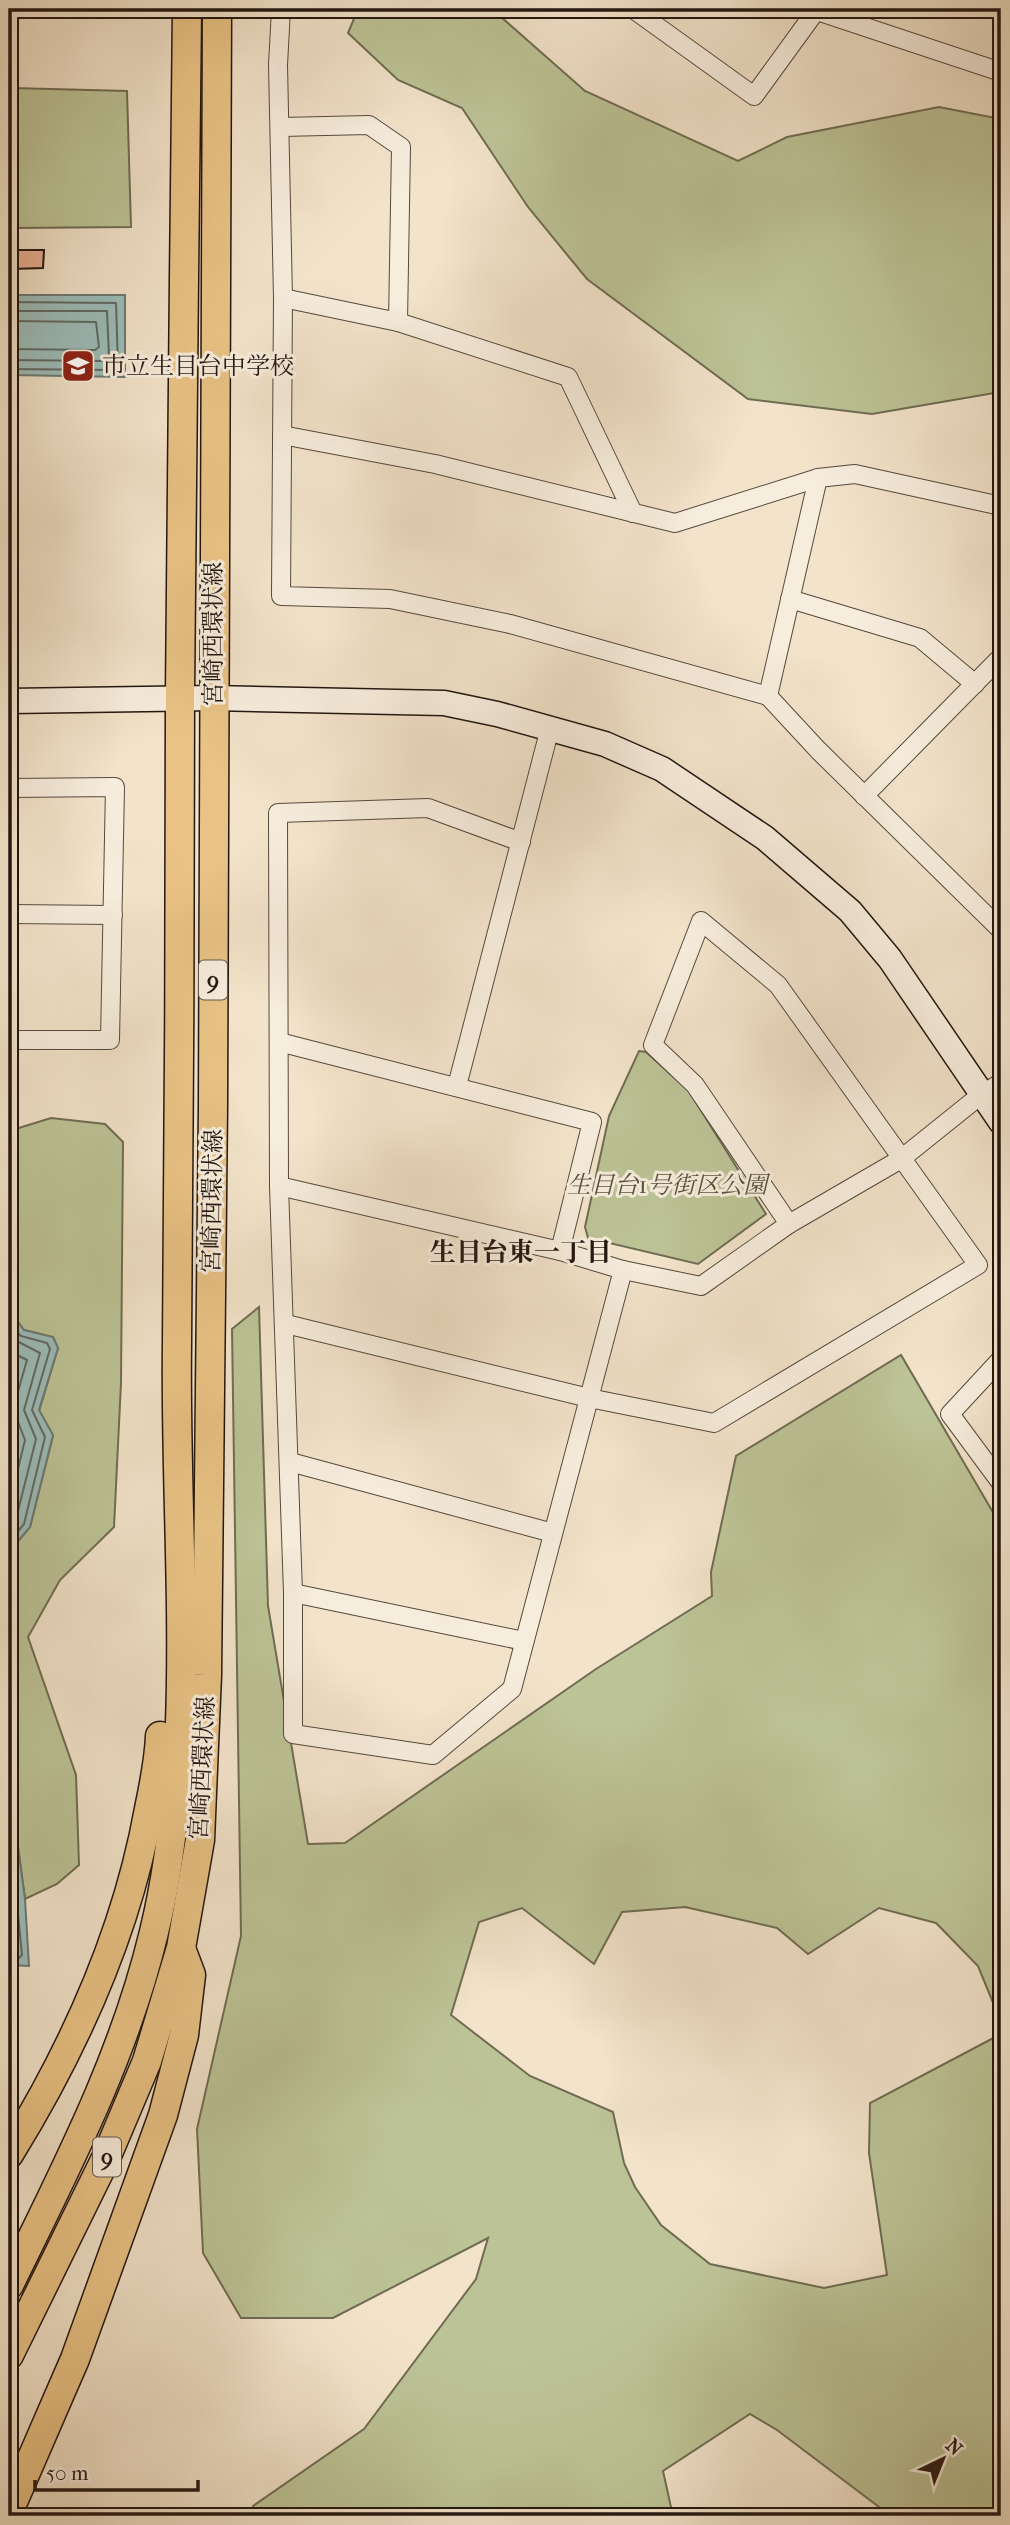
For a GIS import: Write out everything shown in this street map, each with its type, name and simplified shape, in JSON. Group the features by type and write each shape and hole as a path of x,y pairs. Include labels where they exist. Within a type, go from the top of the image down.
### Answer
{"main road":[{"name":"宮崎西環状線","path":"9,2285 101,2097 134,2008 156,1927 172,1829 180,1701 176,1407 181,1052 180,698 187,9"},
{"name":"宮崎西環状線","path":"9,2355 111,2146 147,2061 181,1948 200,1840 207,1675 213,1105 212,698 217,9"},
{"path":"9,2154 83,2014 127,1905 142,1847 159,1753 165,1432 176,1407"},
{"path":"9,2511 75,2359 163,2115 184,2035 191,1975 181,1948"}],"street":[{"path":"281,9 278,65 283,298 281,596 390,598 510,624 768,695 864,796 1001,930"},
{"path":"633,9 754,96 813,10 1001,72"},
{"path":"281,127 369,125 401,147 398,323"},
{"path":"283,298 398,323 568,377 633,513"},
{"path":"282,435 435,464 675,523 818,478 855,474 1001,506"},
{"path":"768,695 818,478"},
{"path":"790,599 920,638 975,684"},
{"path":"864,796 1001,657"},
{"path":"9,701 212,698 444,704 550,727 605,744 662,769 765,838 858,921 992,1088 1001,1122"},
{"path":"457,1086 550,727"},
{"path":"9,788 115,787 110,1040 9,1040"},
{"path":"521,842 428,808 278,813 279,1186 290,1462 293,1734 433,1755 512,1689 623,1270"},
{"path":"9,914 113,915"},
{"path":"286,1324 589,1398 714,1423 978,1265 778,985 701,921 653,1045 695,1084 789,1224"},
{"path":"279,1042 592,1122 560,1251"},
{"path":"279,1186 560,1251 623,1270 702,1286 789,1224 901,1159 992,1088"},
{"path":"1001,1359 950,1414 1001,1483"},
{"path":"290,1462 553,1533"},
{"path":"293,1594 524,1641"}],"green space":[{"path":"358,9 492,9 585,91 738,161 787,137 939,107 1001,119 1001,400 994,393 872,414 748,399 587,279 528,207 462,108 398,80 348,33"},
{"path":"12,88 127,91 131,227 13,228"},
{"name":"生目台1号街区公園","path":"639,1051 646,1052 688,1090 766,1214 698,1264 588,1238 585,1227 609,1116"},
{"path":"51,1118 105,1124 123,1142 121,1383 114,1527 60,1580 28,1637 76,1775 79,1865 57,1884 25,1899 9,1781 9,1552 30,1527 53,1436 39,1411 58,1348 53,1337 24,1330 9,1310 9,1131"},
{"path":"259,1307 268,1606 308,1844 345,1843 596,1669 712,1596 711,1572 736,1456 901,1355 1001,1526 1001,2022 978,1966 936,1923 879,1908 808,1954 777,1928 685,1907 622,1912 594,1964 522,1908 479,1922 451,2015 530,2076 613,2112 624,2163 635,2187 661,2225 710,2264 824,2288 887,2275 869,2153 870,2103 1001,2034 1001,2516 891,2516 777,2430 750,2414 663,2471 673,2516 256,2516 253,2506 364,2429 476,2279 488,2238 333,2318 241,2318 203,2253 197,2129 241,1936 232,1329"}],"water":[{"path":"9,295 125,295 125,377 10,375"},
{"path":"9,1310 24,1330 53,1337 58,1348 39,1410 53,1435 30,1527 9,1552"},
{"path":"9,1781 25,1899 29,1966 9,1965"}],"building":[{"path":"13,250 44,250 43,268 12,269"}],"place":[{"name":"市立生目台中学校","path":"78,366"}],"district":[{"name":"生目台東一丁目","path":"521,1252"}]}
